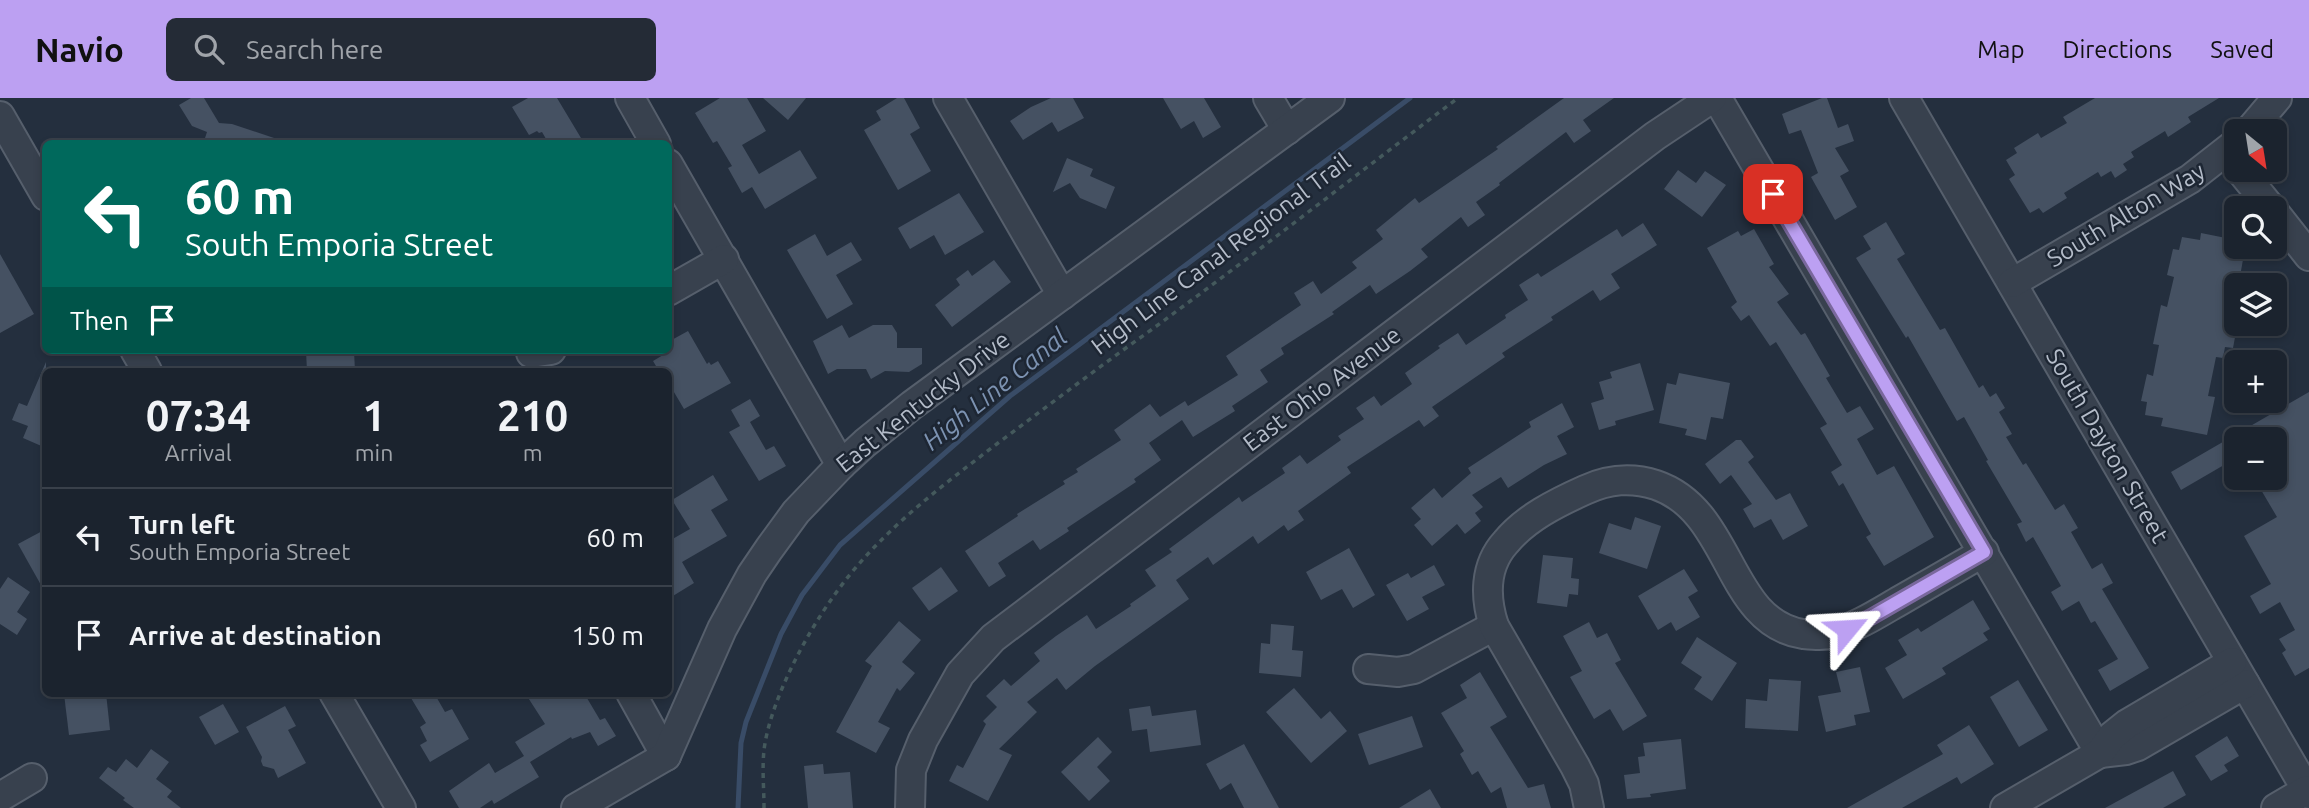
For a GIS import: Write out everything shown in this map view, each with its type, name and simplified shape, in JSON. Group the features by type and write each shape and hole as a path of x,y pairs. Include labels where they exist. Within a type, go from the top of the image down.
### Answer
{"street":[{"path":"630,98 654,140"},
{"path":"948,98 1062,295"},
{"path":"1268,98 1287,130"},
{"name":"East Kentucky Drive","path":"666,756 722,629 752,574 796,512 841,465 896,417 1330,98"},
{"path":"1714,98 1984,552 2100,753"},
{"name":"East Ohio Avenue","path":"910,808 913,763 946,695 972,659 1012,623 1655,136 1714,98"},
{"name":"South Dayton Street","path":"1904,98 2308,792"},
{"path":"2259,119 2277,98"},
{"path":"0,116 42,189"},
{"name":"South Alton Way","path":"2012,283 2224,164"},
{"path":"672,171 841,465"},
{"path":"2287,228 2309,256"},
{"path":"672,289 724,259"},
{"path":"1589,808 1584,784 1573,760 1494,626 1487,598 1494,560 1507,540 1525,523 1591,487 1620,480 1635,480 1664,488 1690,506 1705,521 1757,609 1779,626 1818,636 1847,629 1871,617 1984,552"},
{"path":"1368,669 1398,672 1415,669 1494,626"},
{"path":"2005,808 2100,753 2112,736 2127,724 2239,673"},
{"path":"336,697 401,808"},
{"path":"576,808 666,756 633,697"},
{"path":"0,797 32,778"},
{"path":"2276,808 2308,792"}],"path":[{"name":"High Line Canal Regional Trail","path":"764,808 764,751 778,699 820,616 844,582 879,542 953,478 1267,245 1458,98"}],"building":[{"path":"191,98 204,98 219,123 232,124 280,140 204,140 207,132 192,126 179,105"},
{"path":"528,98 557,98 581,138 547,140 542,132 537,131 529,135 512,107"},
{"path":"720,98 747,98 766,131 742,145 759,174 800,150 817,178 765,209 752,187 742,193 728,168 732,166 717,141 713,143 695,113"},
{"path":"763,98 806,98 788,120"},
{"path":"897,98 904,98 920,128 910,134 931,171 898,190 864,130 881,120 876,111"},
{"path":"1051,98 1073,98 1084,118 1058,132 1052,122 1023,140 1010,121"},
{"path":"1163,98 1204,98 1221,127 1203,138 1194,121 1181,129"},
{"path":"1564,98 1614,98 1583,120 1591,131 1574,143 1566,132 1476,202 1485,215 1468,227 1461,217 1421,249 1428,257 1410,271 1376,294 1370,285 1332,312 1334,314 1281,348 1284,354 1260,370 1268,382 1232,406 1235,411 1193,437 1182,420 1149,443 1161,460 1134,479 1136,482 1067,528 1069,531 1040,550 1033,540 998,563 1006,576 989,587 965,551 1065,484 1063,481 1078,472 1076,469 1121,440 1114,430 1150,404 1160,417 1185,401 1188,406 1238,375 1226,356 1301,305 1294,293 1313,281 1321,294 1357,268 1352,262 1383,239 1376,230 1415,198 1419,203 1498,149 1496,147"},
{"path":"1827,98 1838,128 1848,124 1854,141 1835,148 1849,171 1840,176 1857,207 1835,220 1811,177 1818,173 1801,130 1789,134 1782,114"},
{"path":"2095,98 2219,98 2188,117 2191,122 2168,137 2165,131 2131,152 2134,157 2123,164 2127,170 2115,178 2111,171 2101,177 2098,172 2064,193 2067,198 2043,213 2039,208 2030,213 2009,179 2015,175 2006,160 2017,153 2014,148 2038,133 2041,138 2067,123 2063,117"},
{"path":"1067,158 1093,169 1090,176 1115,187 1106,209 1080,198 1070,183 1053,192"},
{"path":"1678,170 1696,183 1705,171 1726,185 1702,217 1664,189"},
{"path":"959,193 984,232 945,255 934,235 910,249 898,228"},
{"path":"1886,222 1905,254 1897,259 1940,330 1945,328 1979,388 1983,385 1990,397 1996,393 2005,408 1999,412 2012,434 2006,437 2023,465 2026,463 2055,510 2064,504 2078,528 2071,532 2092,569 2102,563 2113,583 2102,589 2149,668 2110,691 2098,670 2118,659 2095,621 2091,623 2079,601 2062,611 2051,592 2061,586 2033,537 2026,542 2017,524 2022,522 1964,417 1957,421 1908,336 1906,338 1856,258 1871,249 1863,236"},
{"path":"1643,223 1657,245 1611,274 1620,288 1600,301 1593,290 1551,317 1553,320 1502,353 1505,357 1432,407 1439,416 1424,427 1419,420 1347,467 1351,473 1298,511 1304,520 1288,531 1284,525 1258,544 1253,536 1213,565 1208,557 1176,580 1189,599 1066,690 1057,678 1027,702 1037,712 999,749 1012,755 988,801 949,781 957,765 963,768 986,724 983,721 997,707 986,696 1004,679 1011,686 1040,661 1034,653 1087,615 1096,629 1131,606 1130,604 1156,586 1145,570 1172,552 1169,549 1239,497 1242,502 1285,473 1282,468 1300,455 1307,464 1341,440 1338,436 1364,419 1356,408 1374,396 1381,406 1412,384 1405,373 1440,348 1438,346 1458,333 1466,345 1506,318 1505,315 1528,300 1519,285 1538,273 1541,277 1617,229 1622,237"},
{"path":"1754,229 1774,264 1769,267 1789,294 1777,302 1801,335 1805,333 1830,376 1826,378 1847,413 1860,406 1874,429 1857,439 1877,475 1894,466 1934,537 1884,566 1866,537 1871,534 1843,483 1839,486 1831,472 1842,465 1820,428 1827,424 1776,342 1770,346 1749,315 1741,321 1731,307 1737,302 1707,248 1738,231 1741,236"},
{"path":"2201,233 2224,238 2224,259 2243,259 2241,273 2224,273 2224,336 2235,336 2233,348 2225,347 2223,358 2216,357 2208,396 2215,397 2207,435 2161,426 2163,418 2145,415 2147,402 2141,401 2147,374 2153,376 2159,345 2153,344 2161,305 2167,307 2174,277 2167,275 2173,249 2179,250 2182,237 2200,240"},
{"path":"815,234 827,256 851,242 862,260 836,275 853,304 827,319 787,250"},
{"path":"0,254 34,314 0,333"},
{"path":"994,260 1011,282 952,327 935,305 960,285 956,279 968,270 972,276"},
{"path":"842,325 849,338 873,325 892,325 897,333 897,348 922,348 922,364 909,372 885,371 871,379 866,369 837,369 828,374 813,341"},
{"path":"688,331 707,364 718,361 731,383 684,409 672,389 672,368 657,368 653,361 665,354 672,354 672,340"},
{"path":"306,354 354,354 355,368 307,368"},
{"path":"1640,363 1654,410 1615,421 1616,425 1599,430 1591,403 1604,399 1599,382 1612,378 1610,372"},
{"path":"42,371 42,446 23,438 28,426 12,420 19,403 27,406"},
{"path":"1679,373 1730,383 1723,419 1711,417 1706,440 1685,435 1687,429 1659,423 1667,383 1676,385"},
{"path":"2309,392 2309,668 2295,676 2282,653 2286,650 2279,639 2295,630 2280,602 2260,614 2250,596 2271,584 2244,536 2277,517 2261,490 2287,490 2287,427 2249,427 2273,413 2287,413 2287,405"},
{"path":"750,399 760,416 750,422 766,450 774,446 786,466 759,481 729,432 740,426 731,410"},
{"path":"1562,403 1574,427 1557,436 1567,454 1508,488 1501,477 1472,495 1483,507 1475,513 1481,521 1465,534 1457,524 1432,546 1414,525 1421,519 1411,508 1434,488 1442,498 1471,473 1468,468 1531,427 1529,422"},
{"path":"1736,440 1741,440 1754,457 1748,462 1776,500 1790,493 1808,526 1783,540 1771,519 1754,528 1743,509 1752,504 1731,475 1720,484 1705,464"},
{"path":"2224,441 2224,465 2181,490 2171,472"},
{"path":"713,475 728,500 711,510 727,536 682,562 694,583 672,597 672,539 690,529 672,500"},
{"path":"1635,517 1661,526 1647,569 1599,553 1609,523 1631,530"},
{"path":"42,531 42,587 18,544"},
{"path":"1349,548 1375,595 1353,608 1342,589 1321,600 1306,572"},
{"path":"1543,555 1573,558 1571,578 1579,579 1578,595 1569,594 1567,607 1537,603"},
{"path":"1434,565 1445,585 1422,597 1429,609 1407,621 1386,585 1408,573 1411,578"},
{"path":"941,567 958,591 929,611 912,588"},
{"path":"1684,569 1698,591 1688,597 1700,617 1676,631 1671,622 1658,630 1638,596"},
{"path":"8,577 30,592 17,612 27,619 17,635 0,624 0,589"},
{"path":"1973,600 1990,629 1983,633 1988,640 1942,668 1946,674 1903,699 1885,668 1907,655 1898,640 1918,628 1921,632"},
{"path":"899,621 921,640 902,662 915,673 900,691 897,688 878,722 890,728 876,753 836,732 872,666 865,661"},
{"path":"1589,622 1597,638 1607,633 1621,660 1615,663 1647,716 1623,731 1610,709 1594,719 1570,677 1582,671 1563,636"},
{"path":"1271,624 1294,626 1292,650 1303,651 1301,677 1259,673 1261,643 1270,644"},
{"path":"1697,637 1737,663 1712,701 1694,689 1702,677 1681,663"},
{"path":"1860,667 1870,712 1854,715 1856,725 1826,732 1818,696 1841,692 1836,672"},
{"path":"1480,672 1507,717 1490,727 1528,788 1544,784 1551,808 1507,808 1501,787 1491,793 1478,771 1472,775 1460,754 1464,751 1441,713 1467,698 1460,685"},
{"path":"1769,679 1801,681 1798,731 1745,728 1746,699 1767,701"},
{"path":"2018,680 2048,730 2019,747 1990,697"},
{"path":"1294,688 1321,719 1330,711 1347,731 1311,763 1266,712"},
{"path":"64,697 106,697 110,730 69,735"},
{"path":"410,697 436,697 445,712 452,709 469,739 430,762 420,745 427,741 420,727 426,723"},
{"path":"528,697 586,697 600,720 605,718 616,736 598,746 590,732 572,739 571,737 530,762 539,777 494,804 492,800 480,808 459,808 449,791 489,763 495,773 524,756 515,742 545,724"},
{"path":"223,704 239,732 215,745 199,717"},
{"path":"285,706 296,726 288,730 306,763 278,778 274,769 263,766 262,757 246,727"},
{"path":"1150,706 1152,716 1196,710 1201,745 1150,752 1147,729 1132,731 1129,709"},
{"path":"1412,716 1423,747 1369,765 1358,734"},
{"path":"1969,725 1994,764 1961,784 1957,777 1902,808 1847,808 1943,754 1937,745"},
{"path":"2227,736 2239,756 2224,765 2228,771 2211,781 2195,756"},
{"path":"1098,737 1112,752 1097,767 1110,781 1089,801 1061,772"},
{"path":"1681,739 1686,789 1627,799 1624,775 1640,773 1638,757 1645,756 1643,743"},
{"path":"1244,744 1279,808 1244,808 1231,783 1220,790 1206,764"},
{"path":"151,749 169,762 156,779 172,791 167,797 181,808 134,808 99,778 108,767 116,772 126,759 137,768"},
{"path":"823,764 824,774 850,772 853,808 808,808 804,766"},
{"path":"2173,771 2186,795 2163,808 2105,808"},
{"path":"1430,789 1441,808 1399,808"}],"waterway":[{"name":"High Line Canal","path":"738,808 741,743 746,722 781,634 802,595 840,545 1010,396 1410,98"}],"route":[{"path":"1773,194 1984,552 1847,629"}]}
